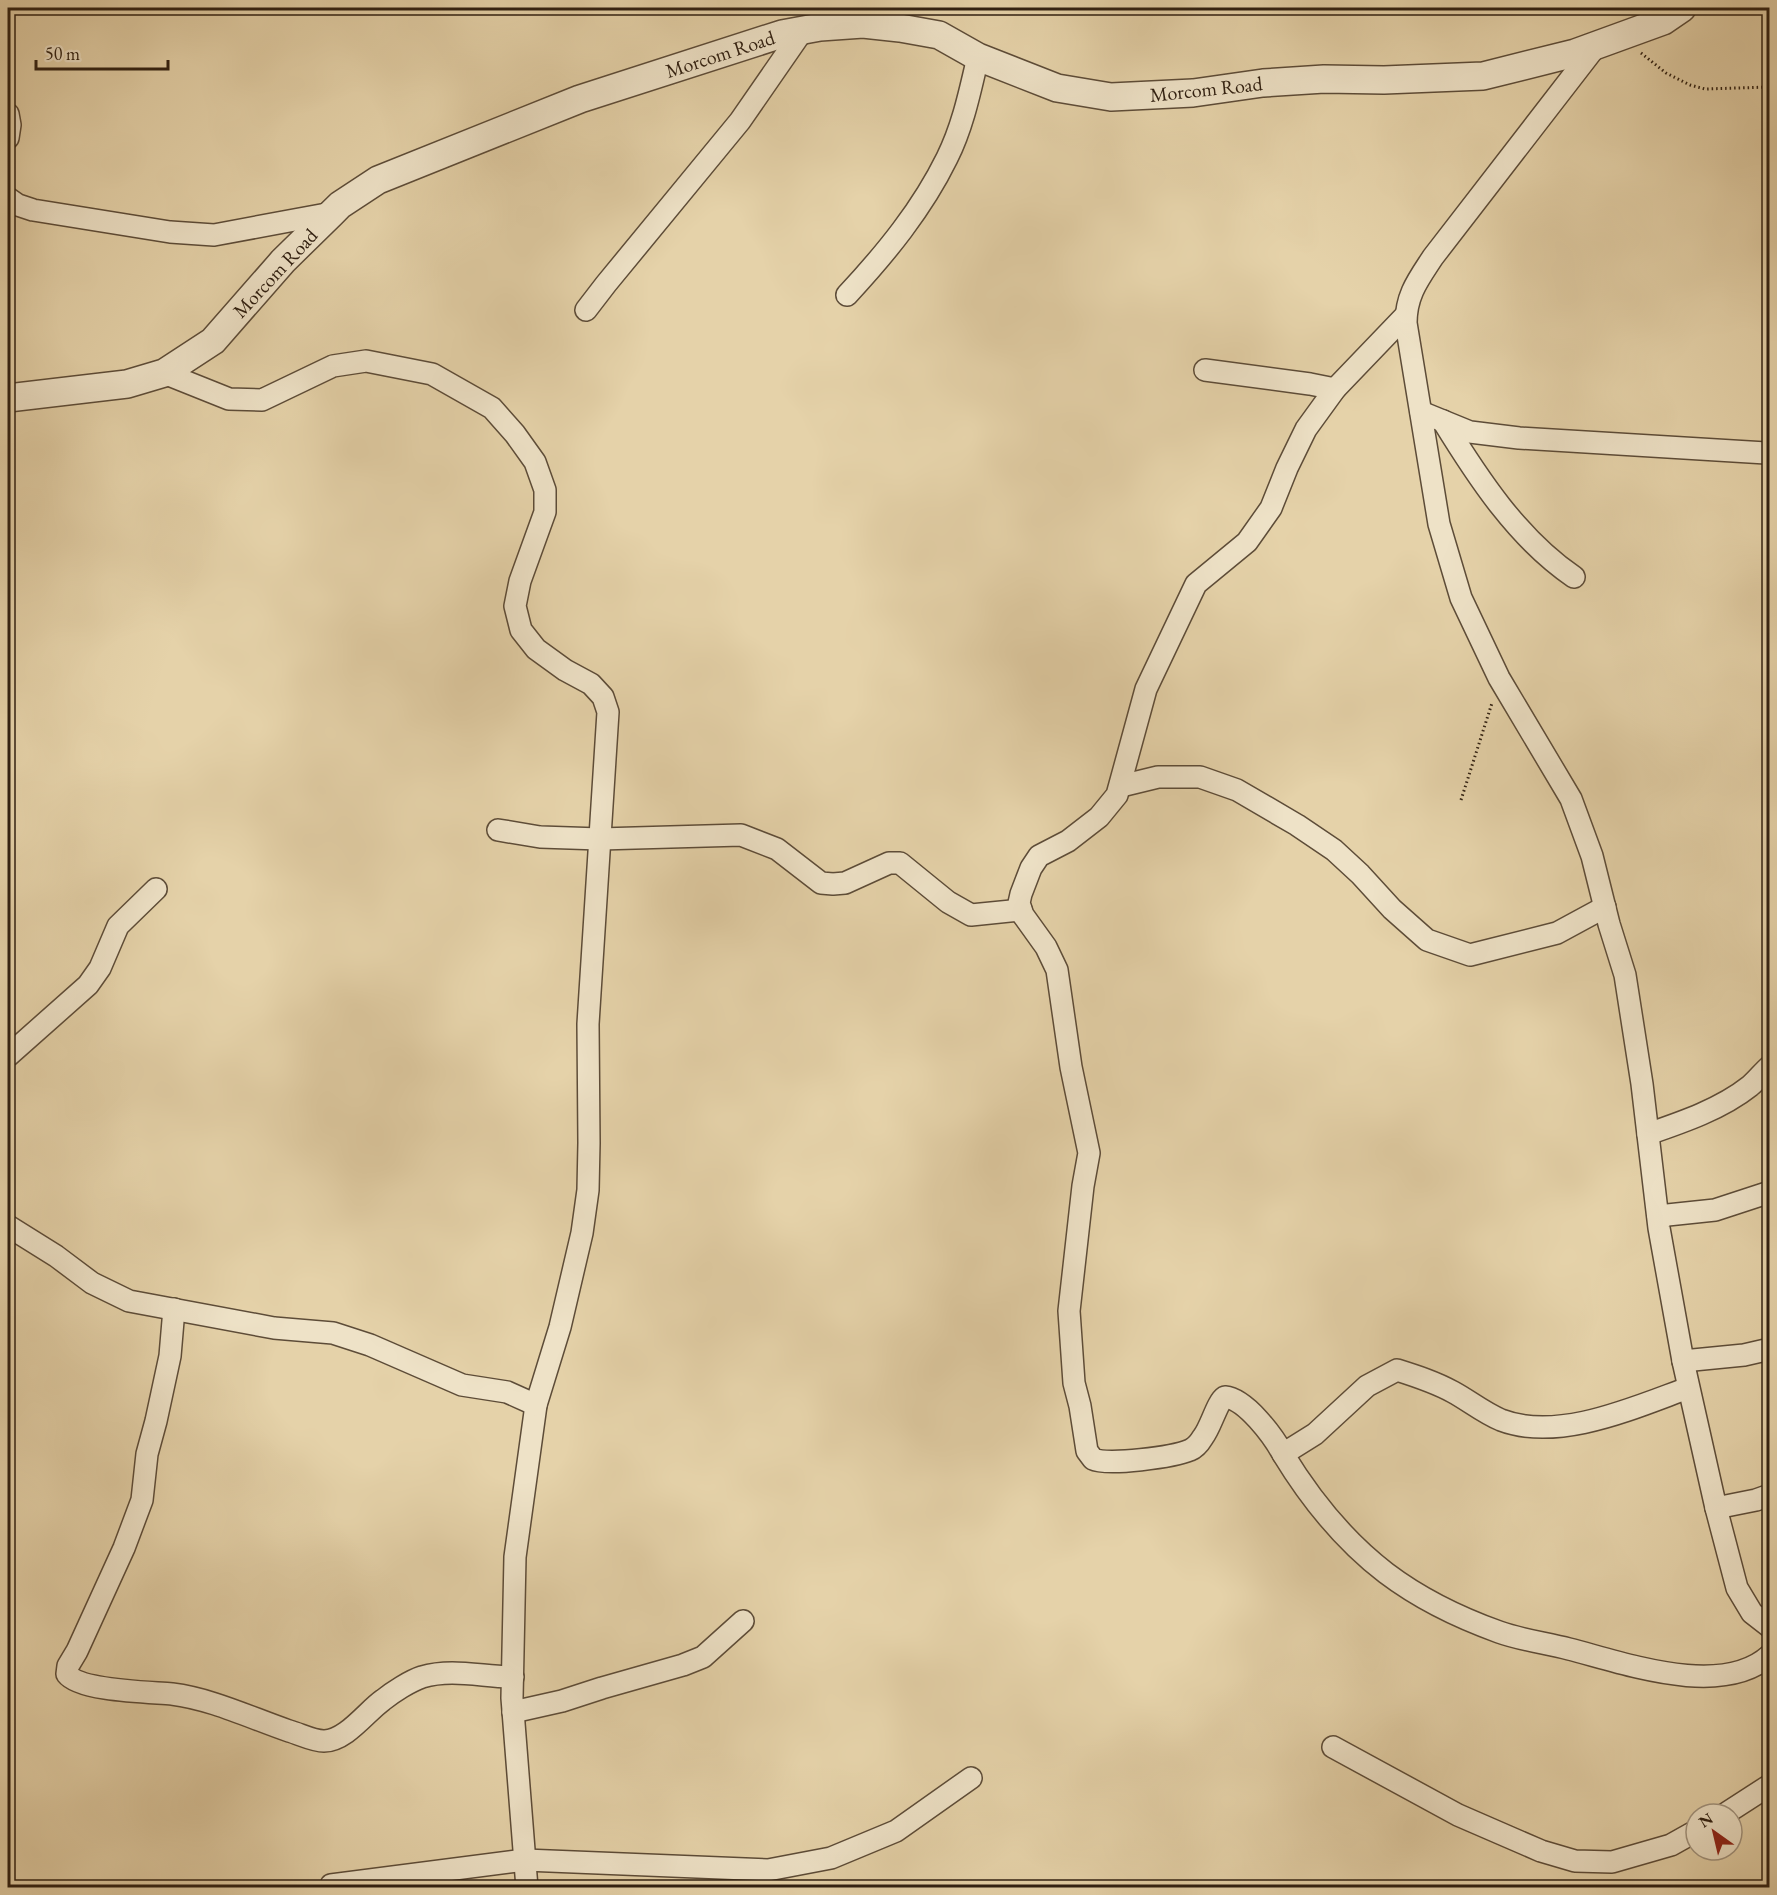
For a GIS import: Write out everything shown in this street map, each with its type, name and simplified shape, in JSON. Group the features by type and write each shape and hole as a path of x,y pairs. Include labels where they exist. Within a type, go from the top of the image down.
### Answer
{"street":[{"name":"Morcom Road","path":"8,398 128,384 164,373 213,341 283,261 340,205 378,180 580,99 782,34 864,24 939,35 978,57 1057,88 1111,97 1193,93 1263,82 1324,78 1384,80 1483,76 1596,46 1663,21 1683,8"},
{"path":"586,310 740,121 803,30"},
{"path":"1596,46 1433,257 1413,287 1407,303 1406,315 1438,524 1461,598 1500,678 1571,799 1592,856 1625,975 1658,1216 1688,1388 1737,1588 1752,1613 1770,1627"},
{"path":"847,295 879,260 913,216 948,157 968,103 978,57"},
{"path":"8,114 10,125 8,138"},
{"path":"8,198 18,206 33,210 170,231 214,235 332,213"},
{"path":"1406,315 1335,389 1306,429 1271,508 1247,543 1196,584 1146,689 1117,795 1100,817 1068,841 1034,861 1021,894 1019,903 1021,910 1046,947 1057,970 1071,1067 1089,1153 1083,1186 1069,1311 1074,1383 1089,1456 1097,1461 1105,1462 1144,1458 1191,1449 1206,1433 1215,1416 1219,1401 1225,1397 1233,1398 1255,1416 1313,1501 1331,1523 1386,1573 1420,1595 1499,1632 1651,1671 1710,1676 1741,1672 1770,1655"},
{"path":"164,373 229,399 262,400 333,366 366,361 432,374 492,408 535,462 545,490 544,512 520,581 515,606 521,630 536,649 565,670 591,684 603,698 608,712 588,1024 590,1143 588,1190 582,1233 560,1327 536,1405 514,1557 513,1712 527,1887"},
{"path":"1205,370 1335,389"},
{"path":"1421,412 1470,432 1519,438 1766,453"},
{"path":"1443,421 1472,467 1502,506 1558,566 1574,577"},
{"path":"1121,786 1158,777 1200,777 1237,790 1334,850 1392,909 1427,940 1470,955 1557,933 1605,907"},
{"path":"498,830 540,837 600,839 741,835 777,849 821,883 844,883 889,863 900,863 948,902 971,915 1021,910"},
{"path":"8,1056 88,985 100,968 118,926 156,889"},
{"path":"1648,1134 1683,1122 1722,1103 1750,1086 1770,1066"},
{"path":"1658,1216 1715,1210 1770,1192"},
{"path":"8,1226 92,1282 129,1301 274,1328 333,1333 370,1345 462,1385 507,1392 536,1405"},
{"path":"174,1309 170,1356 147,1454 142,1500 124,1548 68,1666 67,1674 70,1678 79,1683 183,1697 223,1707 271,1725 325,1741 339,1736 356,1725 382,1700 421,1677 449,1672 489,1677 513,1677"},
{"path":"1683,1361 1744,1355 1770,1349"},
{"path":"1283,1454 1315,1434 1367,1386 1397,1370 1451,1391 1499,1419 1528,1428 1561,1426 1594,1420 1688,1388"},
{"path":"1716,1508 1770,1495"},
{"path":"513,1712 562,1701 683,1665 703,1657 743,1621"},
{"path":"1333,1747 1458,1815 1541,1851 1575,1861 1612,1862 1671,1845 1684,1838"},
{"path":"331,1885 525,1860 768,1870 831,1858 896,1831 972,1778"},
{"path":"1744,1802 1770,1785"}],"path":[{"path":"1622,36 1665,73 1690,85 1705,89 1770,87"},
{"path":"1461,800 1500,678"}]}
